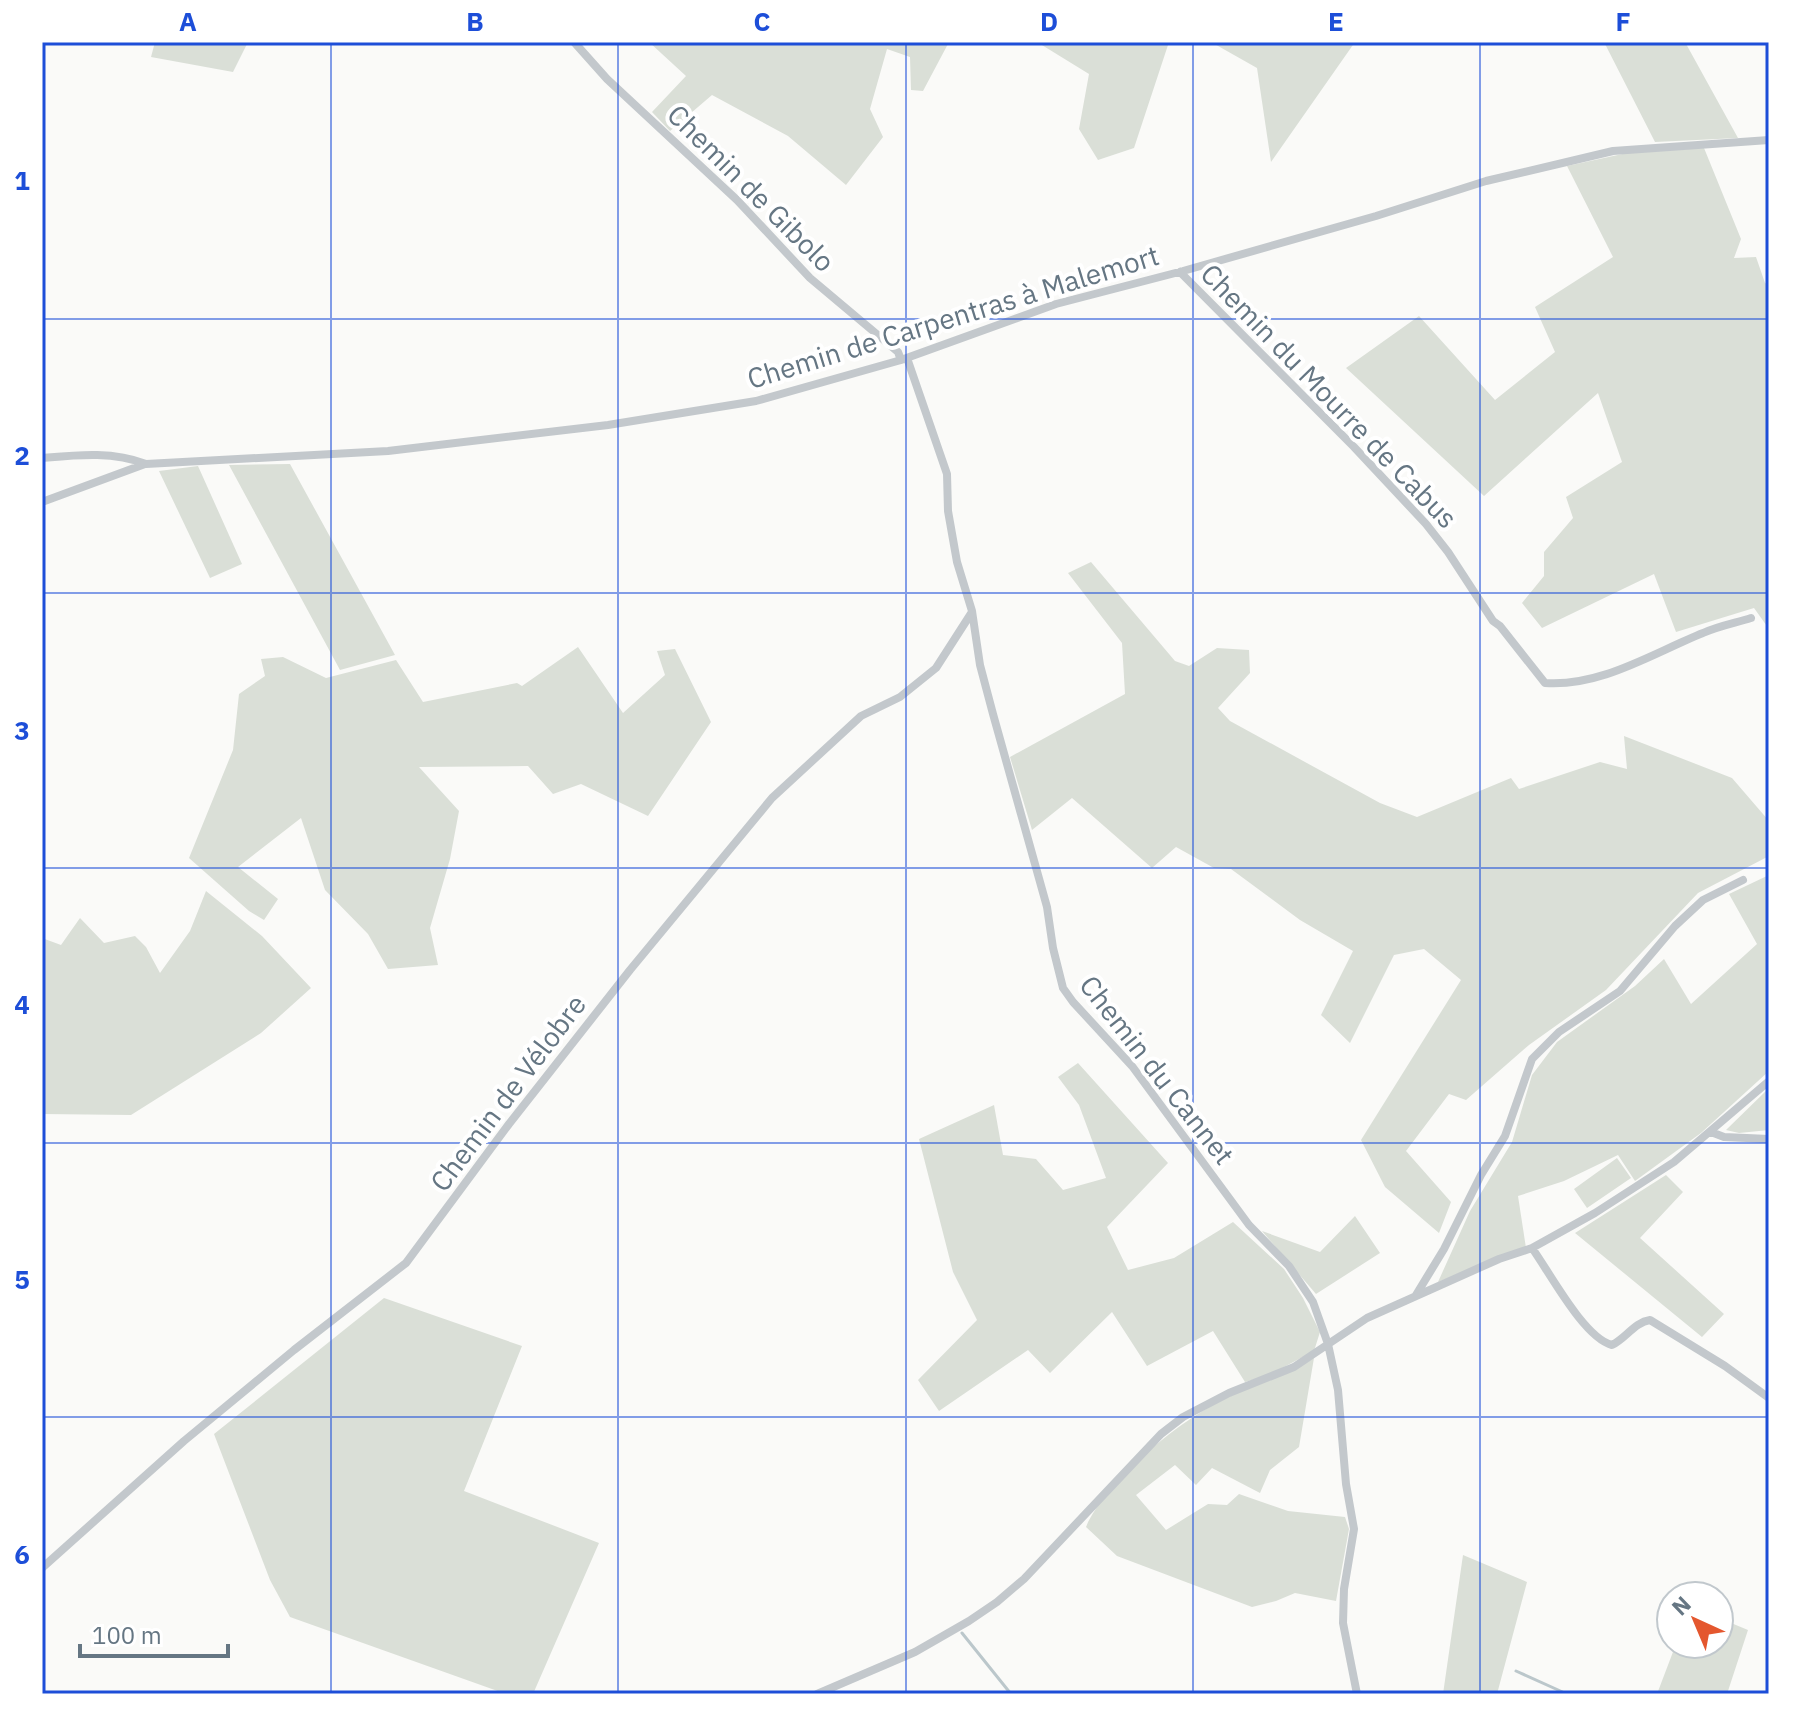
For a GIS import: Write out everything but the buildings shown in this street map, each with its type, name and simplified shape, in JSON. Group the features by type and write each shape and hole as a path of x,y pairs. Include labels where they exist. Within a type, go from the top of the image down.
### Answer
{"street":[{"name":"Chemin de Gibolo","path":"574,42 607,79 737,200 810,278 904,359"},
{"name":"Chemin de Carpentras à Malemort","path":"42,458 80,454 126,457 146,464 388,451 669,417 774,398 904,359 1056,304 1376,216 1486,181 1613,151 1769,140"},
{"name":"Chemin du Mourre de Cabus","path":"1180,272 1365,458 1426,524 1493,621 1545,683 1588,680 1707,631 1751,618"},
{"name":"Chemin du Cannet","path":"904,359 947,474 948,511 954,549 972,611 980,665 1047,907 1063,988 1132,1066 1249,1225 1289,1266 1313,1302 1328,1344 1338,1390 1346,1484 1354,1529 1344,1589 1343,1623 1357,1694"},
{"path":"42,502 146,464"},
{"name":"Chemin de Vélobre","path":"42,1568 184,1441 406,1263 620,982 772,798 861,716 900,697 936,668 972,611"},
{"path":"1416,1295 1505,1136 1532,1059 1559,1032 1620,991 1675,926 1703,900 1743,880"},
{"path":"817,1694 915,1652 969,1621 1024,1579 1161,1434 1183,1417 1229,1393 1294,1367 1367,1318 1532,1248 1640,1184 1711,1132 1769,1081"},
{"path":"1711,1132 1724,1137 1769,1139"},
{"path":"1532,1248 1590,1332 1604,1343 1612,1345 1622,1340 1641,1321 1650,1320 1725,1366 1769,1398"}],"shaded area":[{"path":"155,42 248,42 233,72 151,57"},
{"path":"649,42 949,42 923,91 911,90 910,57 887,49 870,109 883,137 846,185 788,136 712,95 670,131 652,112 686,76"},
{"path":"1037,42 1169,42 1134,148 1098,160 1079,129 1089,74"},
{"path":"1211,42 1355,42 1271,162 1257,68"},
{"path":"1604,42 1685,42 1738,138 1655,142"},
{"path":"1704,148 1741,239 1734,258 1756,257 1765,283 1769,285 1769,629 1754,608 1676,632 1654,574 1542,628 1522,603 1544,576 1544,552 1573,518 1566,497 1622,462 1598,393 1484,496 1346,368 1419,316 1495,400 1555,352 1535,307 1613,257 1567,166 1627,153"},
{"path":"290,464 395,655 340,670 229,465"},
{"path":"198,466 242,564 210,578 159,471"},
{"path":"1091,562 1175,661 1189,666 1217,648 1249,650 1250,673 1218,708 1230,721 1380,803 1417,817 1511,778 1519,789 1600,762 1627,769 1624,736 1732,778 1769,821 1769,856 1698,893 1606,990 1529,1045 1466,1100 1449,1094 1406,1151 1451,1202 1439,1233 1385,1187 1361,1140 1461,980 1424,949 1394,955 1350,1043 1321,1015 1353,951 1300,920 1231,869 1214,868 1176,847 1152,868 1072,798 1032,830 1010,757 1125,694 1122,643 1068,573"},
{"path":"578,647 623,713 665,675 657,651 675,649 711,722 648,816 581,784 553,794 528,766 419,767 459,811 450,859 430,928 438,965 388,969 368,934 325,890 301,818 238,867 278,899 264,920 249,911 189,858 233,750 239,694 265,676 261,659 283,657 326,678 396,660 423,702 517,683 522,686"},
{"path":"1769,875 1769,1071 1701,1133 1635,1181 1618,1155 1564,1181 1518,1196 1526,1248 1438,1282 1470,1211 1512,1142 1532,1075 1557,1042 1635,986 1664,959 1691,1004 1757,944 1729,894"},
{"path":"206,891 262,936 311,988 261,1033 131,1115 42,1114 42,938 61,945 80,918 104,943 135,936 146,947 160,973 190,931"},
{"path":"1078,1063 1168,1163 1107,1227 1128,1270 1174,1258 1233,1222 1284,1269 1303,1298 1320,1332 1314,1351 1269,1375 1245,1382 1213,1331 1147,1366 1112,1312 1050,1373 1028,1350 939,1411 918,1380 977,1320 953,1272 919,1139 994,1105 1003,1155 1036,1159 1063,1190 1106,1178 1079,1105 1058,1077"},
{"path":"1769,1088 1769,1130 1739,1133 1726,1130"},
{"path":"1617,1158 1631,1178 1587,1208 1574,1189"},
{"path":"1666,1175 1683,1192 1640,1238 1724,1314 1702,1337 1575,1233"},
{"path":"1355,1216 1380,1253 1316,1294 1262,1231 1320,1252"},
{"path":"384,1298 522,1346 464,1491 599,1543 533,1694 506,1694 290,1617 270,1580 214,1434"},
{"path":"1314,1358 1299,1447 1270,1470 1260,1493 1212,1468 1196,1485 1175,1465 1136,1495 1166,1530 1208,1504 1227,1505 1239,1494 1288,1511 1345,1517 1349,1529 1336,1601 1295,1593 1252,1607 1117,1556 1086,1527 1095,1510 1123,1475 1159,1442 1225,1398 1289,1372"},
{"path":"1463,1555 1527,1582 1497,1694 1443,1694"},
{"path":"1735,1625 1748,1630 1727,1694 1657,1694 1670,1660 1735,1660"}],"waterway":[{"path":"962,1633 1011,1694"},
{"path":"1516,1671 1567,1694"}]}
